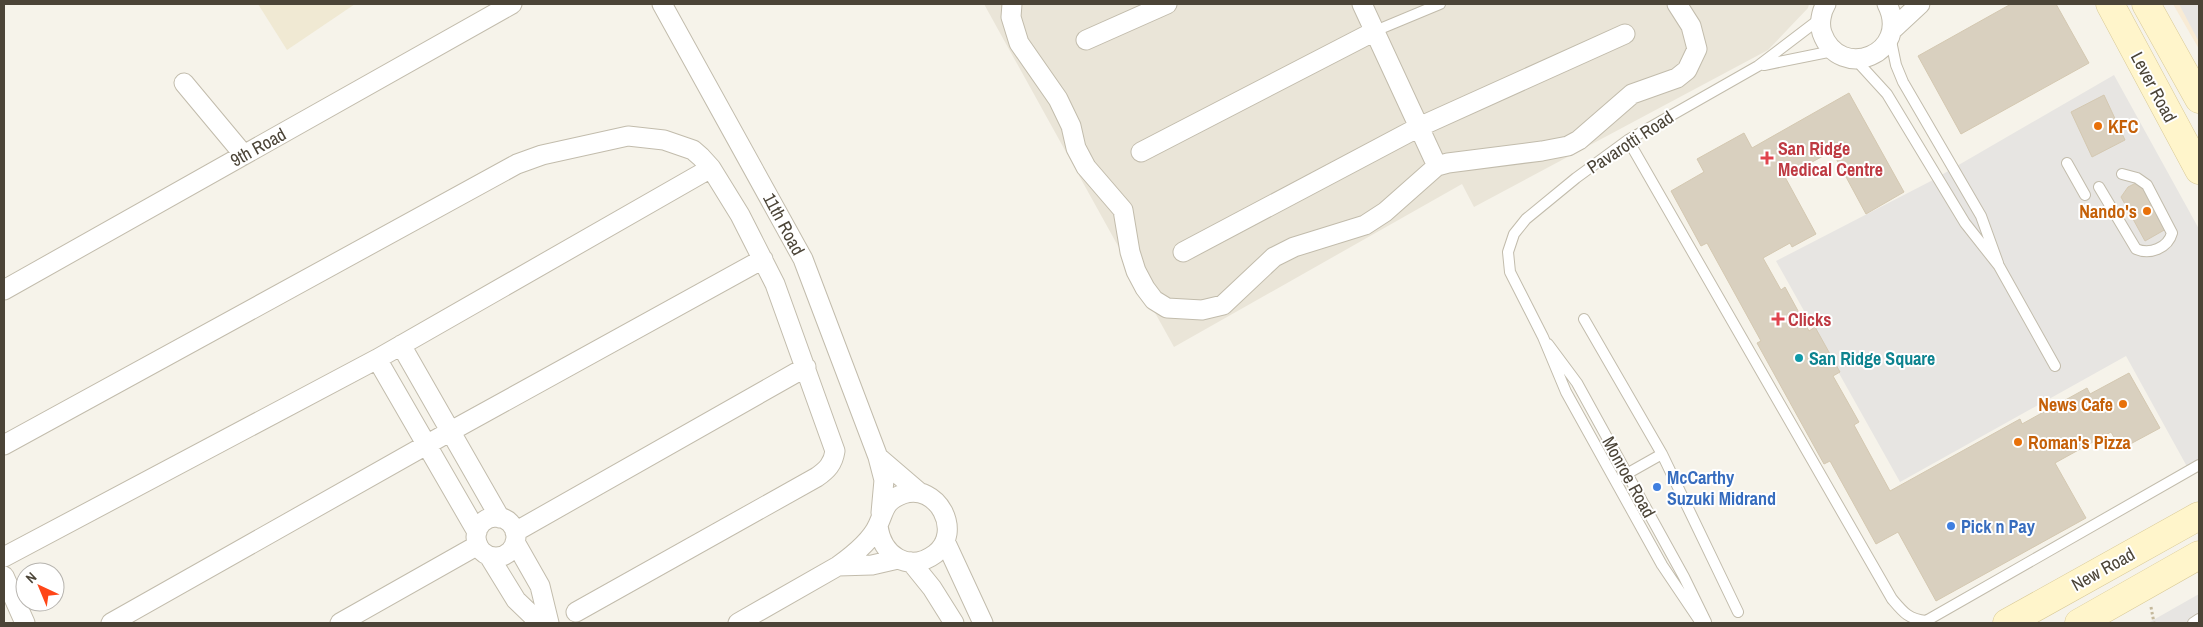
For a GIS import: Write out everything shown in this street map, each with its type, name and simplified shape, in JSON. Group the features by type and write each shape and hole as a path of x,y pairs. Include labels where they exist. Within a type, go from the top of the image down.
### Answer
{"main road":[{"name":"Lever Road","path":"2146,4 2199,99"},
{"name":"Lever Road","path":"2110,6 2199,170"},
{"name":"New Road","path":"2007,623 2199,516"},
{"name":"New Road","path":"2079,623 2199,555"}],"street":[{"name":"9th Road","path":"4,290 512,4"},
{"name":"11th Road","path":"662,4 803,259 878,457 884,480 879,519"},
{"path":"1012,4 1012,23 1019,43 1058,99 1071,126 1076,148 1086,167 1123,210 1130,252 1144,288 1154,300 1167,308 1202,310 1223,305 1274,257 1294,247 1365,225 1385,212 1437,166 1568,146 1579,140 1632,94 1677,78 1688,70 1697,49 1691,26 1677,4"},
{"path":"1086,40 1167,4"},
{"path":"1362,4 1437,166"},
{"path":"1824,8 1821,30 1826,41 1833,51 1854,59 1876,53 1885,46 1891,33 1893,20 1888,4"},
{"path":"1891,33 1920,4"},
{"path":"1141,152 1375,31"},
{"path":"1183,252 1419,127 1625,34"},
{"path":"184,83 244,155"},
{"path":"4,445 518,164 542,155 628,136 642,136 664,140 693,150 711,168 763,259 806,366 835,452 833,462 826,470 576,612"},
{"path":"4,557 401,345 711,168"},
{"path":"111,623 451,431 763,259"},
{"path":"401,345 500,518 509,523 540,586 549,623"},
{"path":"377,358 428,444 481,544 516,600 540,623"},
{"path":"481,544 505,554 515,537 806,366"},
{"name":"11th Road","path":"878,457 920,493"},
{"path":"738,623 850,558 879,519 890,500 904,494 920,493 934,499 944,511 948,526 945,541 937,553 925,560 838,566"},
{"path":"340,623 481,544 488,519 500,518"},
{"path":"879,519 880,539 887,551 905,561 932,588 954,623"},
{"path":"945,541 983,623"},
{"path":"4,576 25,623"}],"lane":[{"path":"1375,31 1440,4"},
{"name":"Pavarotti Road","path":"1514,234 1542,204 1628,140 1758,66 1824,8"},
{"path":"1891,33 1896,65 1906,89 1981,216 1999,266"},
{"name":"Pavarotti Road","path":"1758,66 1833,51"},
{"path":"1854,59 1887,94 1965,223 1999,266 2055,366"},
{"path":"1628,140 1892,599 1905,615 1914,620 1926,621 2199,465"},
{"path":"2067,163 2085,195"},
{"path":"2099,187 2136,249 2148,252 2158,249 2169,240 2172,233 2147,185 2138,178 2122,174"},
{"name":"Monroe Road","path":"1514,234 1508,252 1510,272 1543,337 1566,392 1662,565 1701,623"},
{"path":"1584,319 1662,454 1738,612"},
{"name":"Monroe Road","path":"1543,337 1577,383 1684,576 1706,623"},
{"path":"1614,481 1662,454"},
{"path":"2192,623 2199,619"}],"shaded area":[{"path":"258,4 355,4 287,50"},
{"path":"984,4 1809,4 1808,8 1768,50 1474,207 1462,184 1174,347"},
{"path":"2173,4 2199,4 2199,49"},
{"path":"2179,4 2199,4 2199,42"},
{"path":"2114,75 2199,229 2199,467 2190,472 2126,356 1900,482 1776,261 1931,181"},
{"path":"2199,594 2199,623 2148,623"}],"building":[{"path":"2011,4 2056,4 2089,63 1961,134 1918,56"},
{"name":"San Ridge Square","path":"1849,93 1904,192 1866,214 1832,151 1785,177 1816,234 1792,247 1790,243 1763,258 1781,290 1785,287 1809,331 1815,327 1840,372 1833,376 1859,422 1854,425 1890,491 2020,419 2022,424 2087,388 2090,394 2129,373 2160,428 2121,449 2111,432 2055,463 2086,518 1936,601 1898,532 1876,544 1830,461 1824,464 1757,343 1761,341 1707,243 1701,246 1671,191 1704,172 1697,159 1744,133 1752,148"},
{"name":"KFC","path":"2104,95 2125,140 2092,157 2071,112"},
{"name":"Nando's","path":"2140,181 2173,225 2145,241 2121,197 2128,187"}],"place":[{"name":"KFC","path":"2098,126"},
{"name":"San Ridge Medical Centre","path":"1767,158"},
{"name":"Nando's","path":"2147,211"},
{"name":"Clicks","path":"1778,319"},
{"name":"San Ridge Square","path":"1799,358"},
{"name":"News Cafe","path":"2123,404"},
{"name":"Roman's Pizza","path":"2018,442"},
{"name":"McCarthy Suzuki Midrand","path":"1657,487"},
{"name":"Pick n Pay","path":"1951,526"}]}
